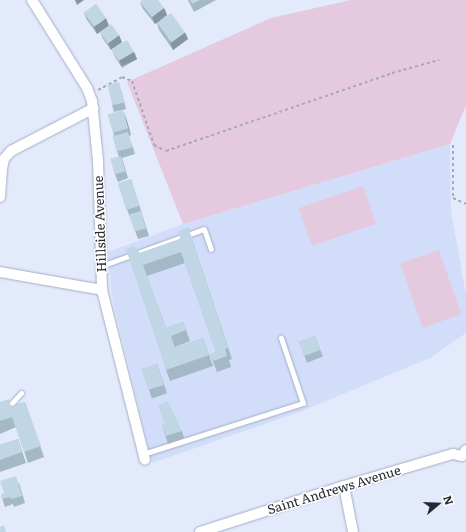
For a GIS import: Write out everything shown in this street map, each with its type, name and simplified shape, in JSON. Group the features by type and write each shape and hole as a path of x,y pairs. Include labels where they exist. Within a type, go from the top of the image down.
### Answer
{"street":[{"name":"Hillside Avenue","path":"32,0 90,93 94,108 102,290 144,457"},
{"path":"0,197 4,159 11,151 94,108"},
{"path":"0,272 102,290"},
{"name":"Saint Andrews Avenue","path":"200,532 344,486 453,454 465,457"},
{"path":"344,486 353,532"}],"lane":[{"path":"102,266 204,230 210,249"},
{"path":"144,457 303,403 281,338"},
{"path":"0,408 9,406 21,393"}],"path":[{"path":"90,93 122,77 127,77 134,86 154,145 166,151 392,73 439,60"},
{"path":"453,145 453,198 466,204"}],"shaded area":[{"path":"351,0 466,0 466,105 450,144 183,224 127,82 271,18"},
{"path":"450,144 451,211 466,295 466,333 430,358 302,411 152,463 112,297 108,252 183,224"},
{"path":"363,186 376,224 312,246 299,208"},
{"path":"439,250 461,314 422,328 400,263"}],"building":[{"path":"142,0 158,0 164,8 152,17 140,2"},
{"path":"190,0 200,0 192,4"},
{"path":"96,4 106,18 94,27 84,13"},
{"path":"171,13 185,32 171,42 157,23"},
{"path":"111,24 119,35 108,44 100,32"},
{"path":"127,40 134,52 118,61 111,49"},
{"path":"119,82 124,102 112,105 107,85"},
{"path":"123,110 128,128 113,133 108,114"},
{"path":"128,132 132,147 117,152 113,136"},
{"path":"121,156 125,171 115,174 110,159"},
{"path":"131,179 140,206 126,210 118,183"},
{"path":"141,211 146,228 134,232 129,214"},
{"path":"188,227 228,348 225,349 227,356 213,361 210,354 216,352 181,252 143,265 166,328 183,322 186,330 171,336 175,348 203,338 209,355 166,370 126,249 134,246 140,253 180,239 179,231"},
{"path":"315,336 320,350 304,356 299,342"},
{"path":"157,364 164,385 149,390 142,369"},
{"path":"9,399 11,406 25,402 41,446 24,452 12,417 0,421 0,402"},
{"path":"168,401 182,431 166,436 162,425 165,424 158,405"},
{"path":"18,439 22,452 0,460 0,445"},
{"path":"16,476 22,496 11,499 10,497 2,499 1,495 4,493 0,481"},
{"path":"4,525 6,532 0,532 0,527"}]}
